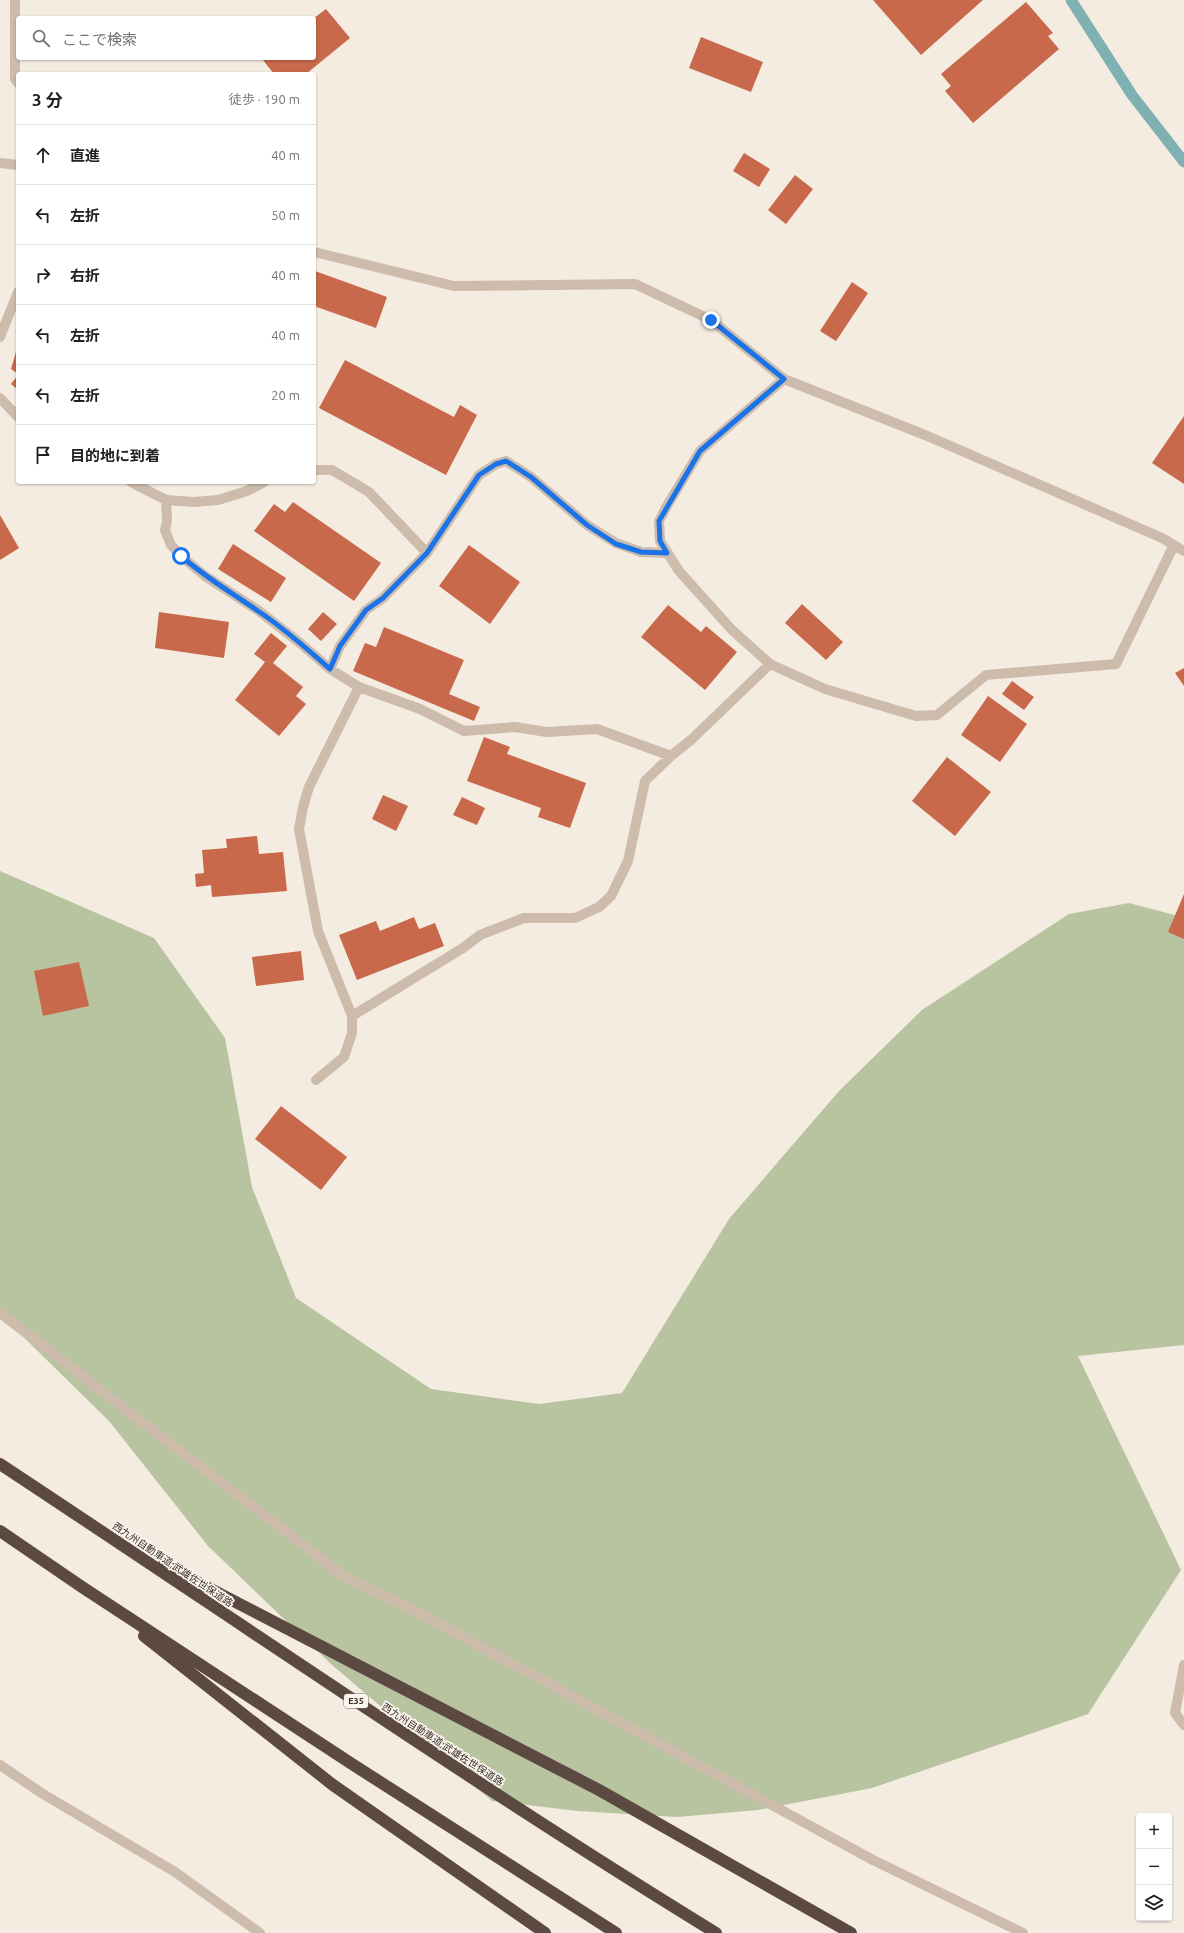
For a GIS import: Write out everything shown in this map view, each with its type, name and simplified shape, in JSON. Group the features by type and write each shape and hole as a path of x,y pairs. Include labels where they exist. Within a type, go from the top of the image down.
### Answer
{"highway":[{"name":"西九州自動車道;武雄佐世保道路","path":"0,1464 380,1717 637,1885 716,1933"},
{"path":"0,1531 82,1587 352,1764 616,1933"},
{"path":"112,1538 599,1790 851,1933"},
{"path":"82,1587 333,1785 545,1933"}],"street":[{"path":"16,0 16,80"},
{"path":"0,163 16,165"},
{"path":"316,252 454,286 635,284 711,320 784,379 925,435 1162,538 1184,551"},
{"path":"0,337 16,297"},
{"path":"784,379 700,451 659,521 660,541 679,571 732,630 770,664 825,689 916,716 937,715 986,675 1116,664 1174,546"},
{"path":"0,398 16,415"},
{"path":"330,669 340,646 366,610 383,598 427,553 479,475 496,464 506,461 531,477 587,525 616,544 641,552 667,553"},
{"path":"316,470 332,470 369,492 427,553"},
{"path":"135,484 166,500 194,502 218,500 247,491 260,484"},
{"path":"166,500 167,521 165,530 171,545 181,556 205,576 259,611 330,669 359,687 420,709 464,731 515,727 547,732 597,729 671,756"},
{"path":"352,1016 463,948 480,935 524,918 574,918 599,907 611,896 628,861 645,781 671,756 692,739 770,664"},
{"path":"316,1080 344,1058 352,1033 352,1016 318,931 299,829 303,807 309,788 359,687"},
{"path":"0,1313 346,1578 408,1607 873,1860 1023,1933"},
{"path":"1184,1665 1175,1713 1184,1725"},
{"path":"0,1764 43,1794 175,1872 260,1933"}],"green space":[{"path":"0,871 154,938 225,1038 252,1187 296,1298 431,1389 539,1404 622,1393 729,1219 839,1091 922,1010 1069,914 1129,903 1182,917 1184,920 1184,1345 1078,1356 1181,1570 1088,1714 872,1788 758,1810 677,1817 578,1811 492,1801 332,1665 208,1546 109,1421 0,1314"}],"building":[{"path":"873,0 983,0 921,55"},
{"path":"1026,2 1053,33 1048,36 1059,49 973,123 945,91 951,86 941,74"},
{"path":"326,9 350,38 308,72 272,72 263,60 316,60 316,16"},
{"path":"701,37 763,62 751,92 689,68"},
{"path":"744,153 770,169 759,187 733,171"},
{"path":"795,175 813,189 786,224 768,210"},
{"path":"316,271 387,297 376,328 316,307"},
{"path":"852,282 868,293 836,341 820,331"},
{"path":"16,352 16,373 11,369"},
{"path":"345,360 454,417 460,405 477,415 446,475 319,408"},
{"path":"16,378 16,388 11,384"},
{"path":"1184,416 1184,484 1152,463"},
{"path":"293,502 381,563 354,601 254,531 274,504 285,512"},
{"path":"0,515 19,548 0,560"},
{"path":"233,544 286,578 271,602 218,569"},
{"path":"469,545 520,582 490,624 439,586"},
{"path":"802,604 843,642 826,660 785,623"},
{"path":"668,605 701,632 706,626 737,652 705,690 641,637"},
{"path":"159,612 229,622 224,658 155,648"},
{"path":"323,612 337,624 321,641 308,629"},
{"path":"384,627 464,660 449,694 480,707 474,721 353,671 365,643 376,647"},
{"path":"271,633 287,646 273,663 303,687 296,696 306,704 279,736 235,700 265,662 254,654"},
{"path":"1184,668 1184,686 1175,673"},
{"path":"1012,681 1034,697 1024,710 1002,694"},
{"path":"988,696 1027,724 1000,762 961,735"},
{"path":"484,737 510,747 507,754 586,783 570,828 538,817 541,808 467,781"},
{"path":"947,757 991,792 955,836 912,801"},
{"path":"383,795 408,806 396,831 372,819"},
{"path":"462,797 485,808 477,825 453,815"},
{"path":"257,836 259,854 283,852 287,891 212,897 211,885 196,887 195,874 204,873 202,850 227,848 226,839"},
{"path":"1184,894 1184,939 1168,932"},
{"path":"414,917 419,929 435,923 444,946 357,980 339,935 376,921 380,931"},
{"path":"301,951 304,980 256,986 252,957"},
{"path":"79,962 89,1006 43,1016 34,971"},
{"path":"281,1106 347,1157 321,1190 255,1139"}],"waterway":[{"path":"1071,0 1132,95 1184,162"}],"route":[{"path":"181,556 205,576 259,611 330,669 340,646 366,610 383,598 427,553 479,475 496,464 506,461 531,477 587,525 616,544 641,552 667,553 660,541 659,521 700,451 784,379 711,320"}]}
